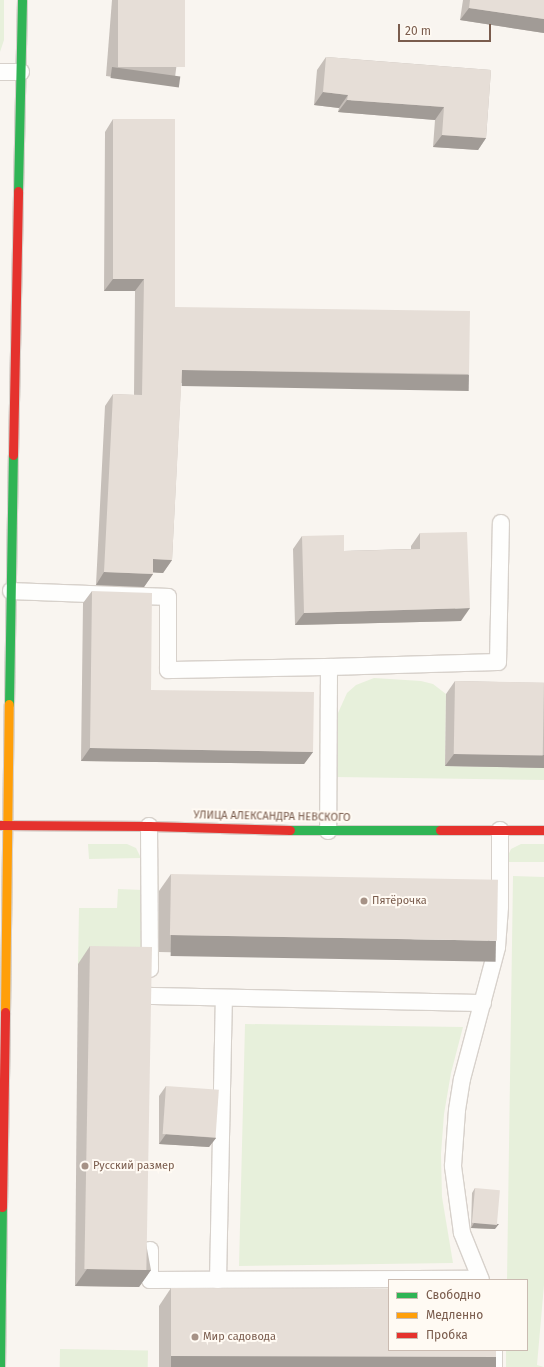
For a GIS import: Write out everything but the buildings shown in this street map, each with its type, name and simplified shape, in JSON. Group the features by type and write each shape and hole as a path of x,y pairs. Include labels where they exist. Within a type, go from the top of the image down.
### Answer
{"street":[{"path":"0,1367 5,667 11,591 6,552 22,0"},
{"name":"УЛИЦА АЛЕКСАНДРА НЕВСКОГО","path":"4,825 149,826 328,830 544,830"}],"lane":[{"path":"0,72 21,72"},
{"path":"11,591 168,597 168,670 498,662 501,523"},
{"path":"328,830 329,667"},
{"path":"149,826 150,1004 224,998 483,1003"},
{"path":"481,1279 462,1233 453,1166 457,1110 462,1079 497,947 500,907 500,830"},
{"path":"218,1280 224,998"},
{"path":"150,1233 150,1280 388,1279"},
{"path":"494,1351 494,1367"}],"green space":[{"path":"0,0 4,0 4,40 0,52"},
{"path":"374,678 421,681 433,684 446,694 445,766 544,768 544,780 336,777 338,713 347,693 356,685"},
{"path":"88,844 127,844 136,848 141,858 89,859"},
{"path":"521,844 544,844 544,862 505,862 511,849"},
{"path":"513,876 544,877 544,1285 537,1365 544,1367 506,1367 506,1351 528,1351 528,1279 507,1279"},
{"path":"118,889 143,890 142,965 78,964 79,908 117,908"},
{"path":"245,1024 463,1027 451,1073 444,1114 441,1154 442,1197 453,1263 239,1266"},
{"path":"60,1349 148,1351 148,1367 60,1367"}],"traffic: fast":[{"path":"18,191 22,0"},
{"path":"9,704 13,455"},
{"path":"290,830 440,830"},
{"path":"0,1367 2,1207"}],"traffic: slow":[{"path":"5,1012 9,704"}],"traffic: jam":[{"path":"13,455 18,191"},
{"path":"0,825 149,826 290,830"},
{"path":"440,830 544,830"},
{"path":"2,1207 5,1012"}],"place":[{"name":"Пятёрочка","path":"364,901"},
{"name":"Русский размер","path":"85,1166"},
{"name":"Мир садовода","path":"195,1337"}]}
